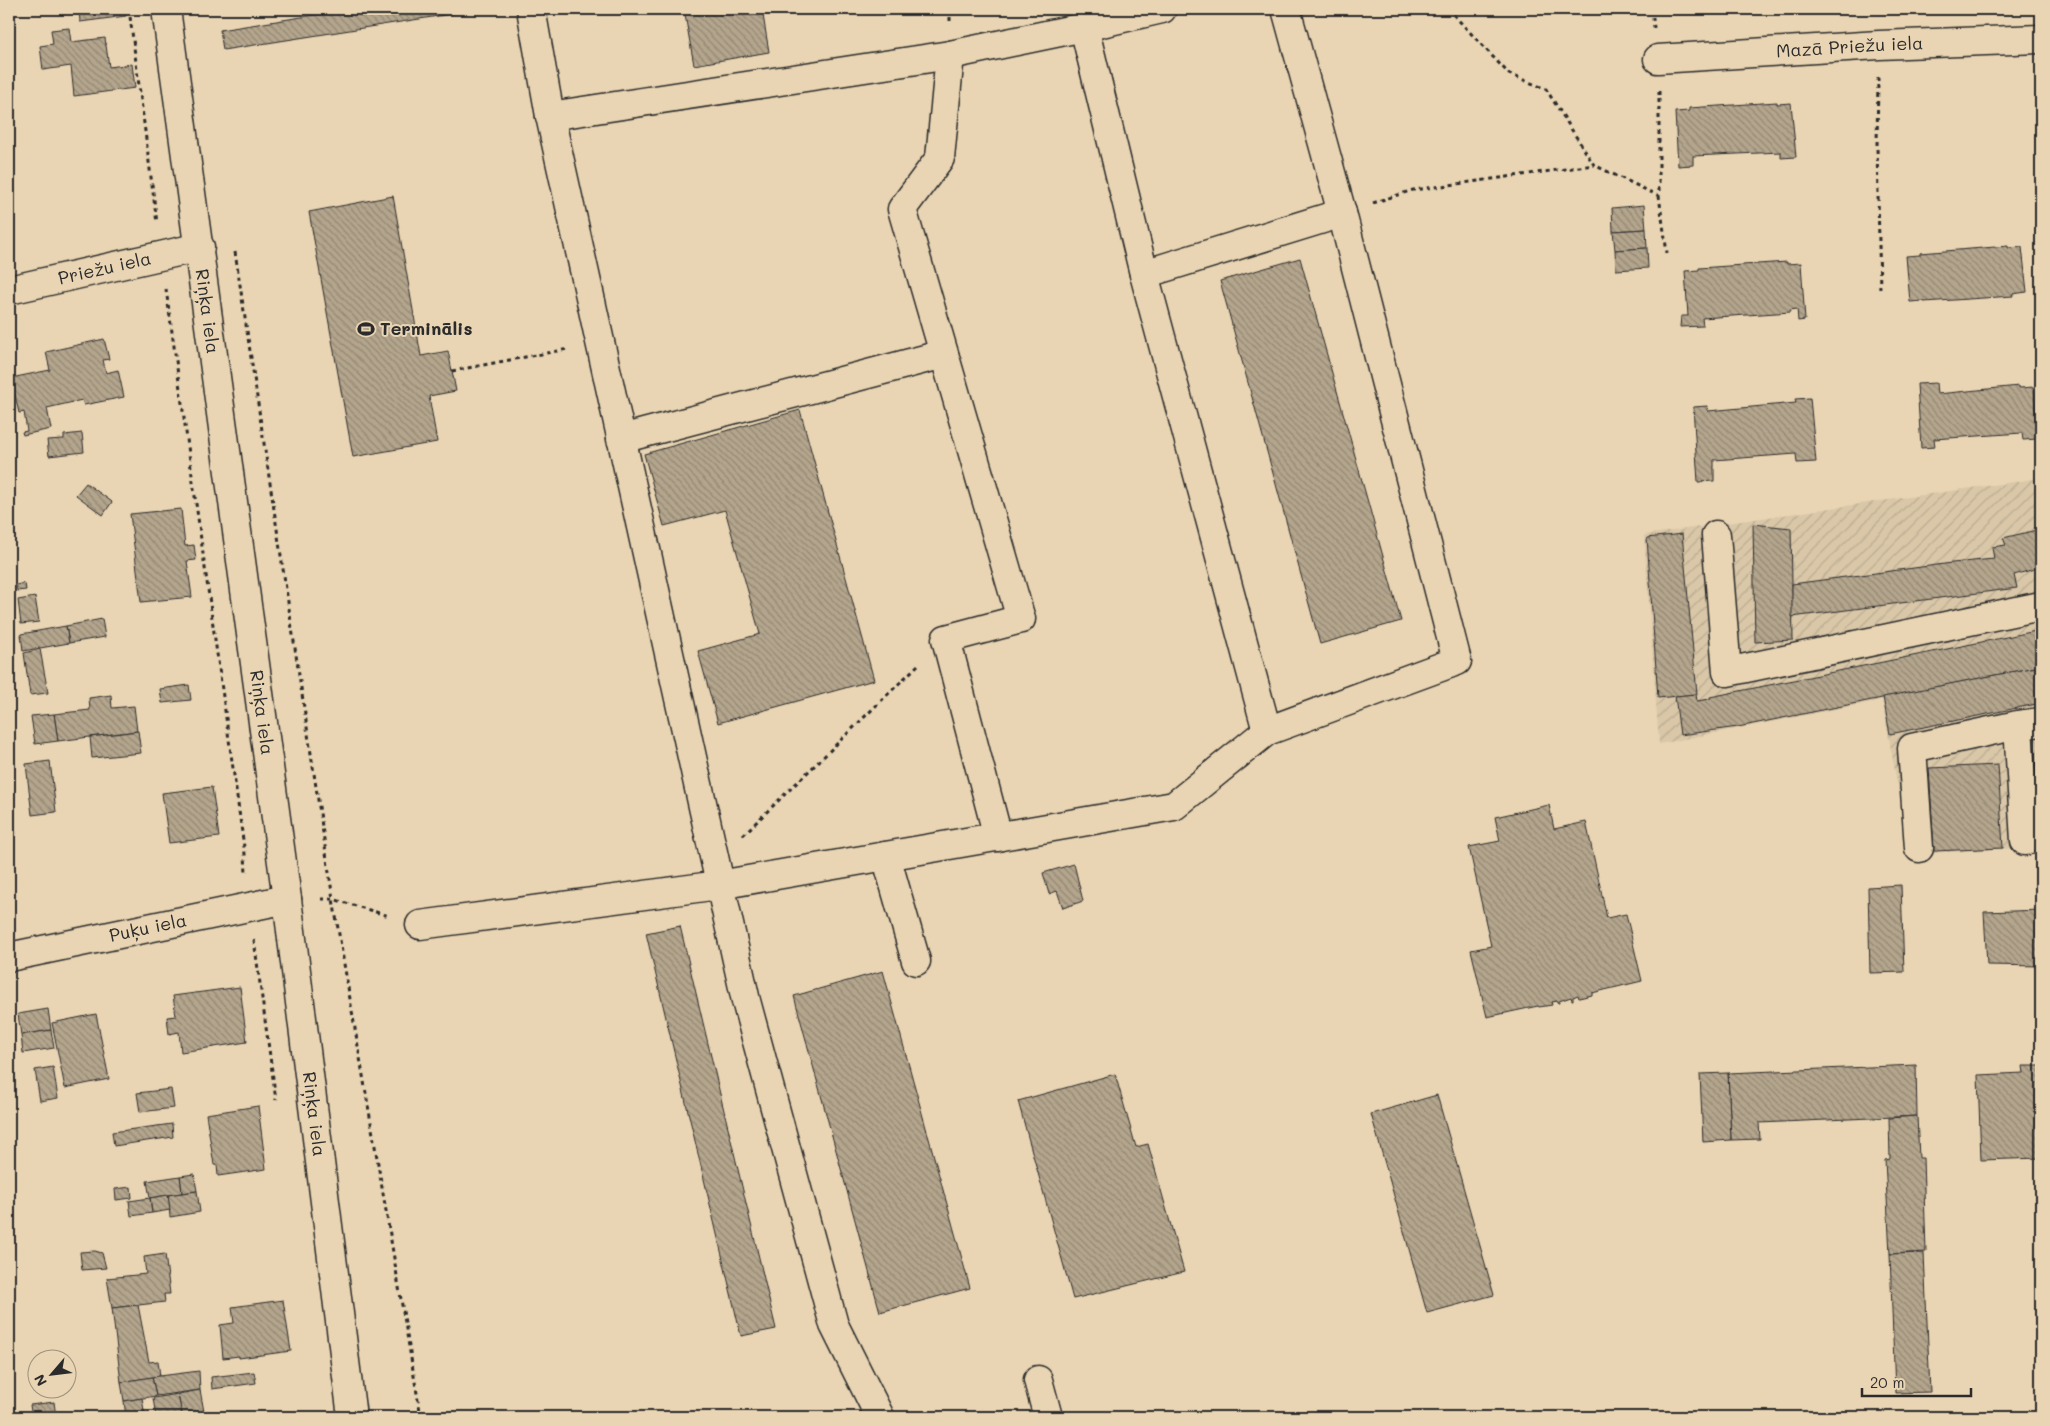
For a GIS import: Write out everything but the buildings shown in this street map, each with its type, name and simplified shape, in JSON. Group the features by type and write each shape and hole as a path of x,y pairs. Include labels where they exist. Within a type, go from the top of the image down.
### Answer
{"street":[{"name":"Riņķa iela","path":"166,9 288,899 352,1417"},
{"path":"531,9 550,116 746,1001 834,1325 880,1417"},
{"path":"550,116 950,55 1084,28 1162,9"},
{"path":"420,925 717,874 886,856 1174,806 1267,731 1457,661 1342,213 1286,9"},
{"path":"1084,28 1144,274 1267,731"},
{"name":"Mazā Priežu iela","path":"1658,59 1879,45 2041,39"},
{"path":"950,55 940,158 902,209 1021,619 946,638 998,837"},
{"path":"1144,274 1342,213"},
{"name":"Priežu iela","path":"9,290 200,247"},
{"path":"621,439 944,354"},
{"path":"1716,535 1727,672 2041,606"},
{"path":"1919,848 1912,748 2029,724 2025,841"},
{"path":"886,856 916,961"},
{"name":"Puķu iela","path":"9,957 288,899"},
{"path":"1038,1380 1048,1417"}],"path":[{"path":"129,9 245,854 248,907 277,1103"},
{"path":"1448,9 1509,74 1546,89 1594,165 1659,196"},
{"path":"1652,9 1658,59 1659,196 1666,253"},
{"path":"1879,45 1877,146 1880,292"},
{"path":"1342,213 1413,190 1594,165"},
{"path":"233,242 333,899 421,1417"},
{"path":"452,371 600,343"},
{"path":"717,874 946,638"},
{"path":"288,899 333,899 420,925"}],"shaded area":[{"path":"2041,478 2041,847 1910,854 1882,700 1659,744 1644,535"}],"place":[{"name":"Terminālis","path":"366,329"}]}
